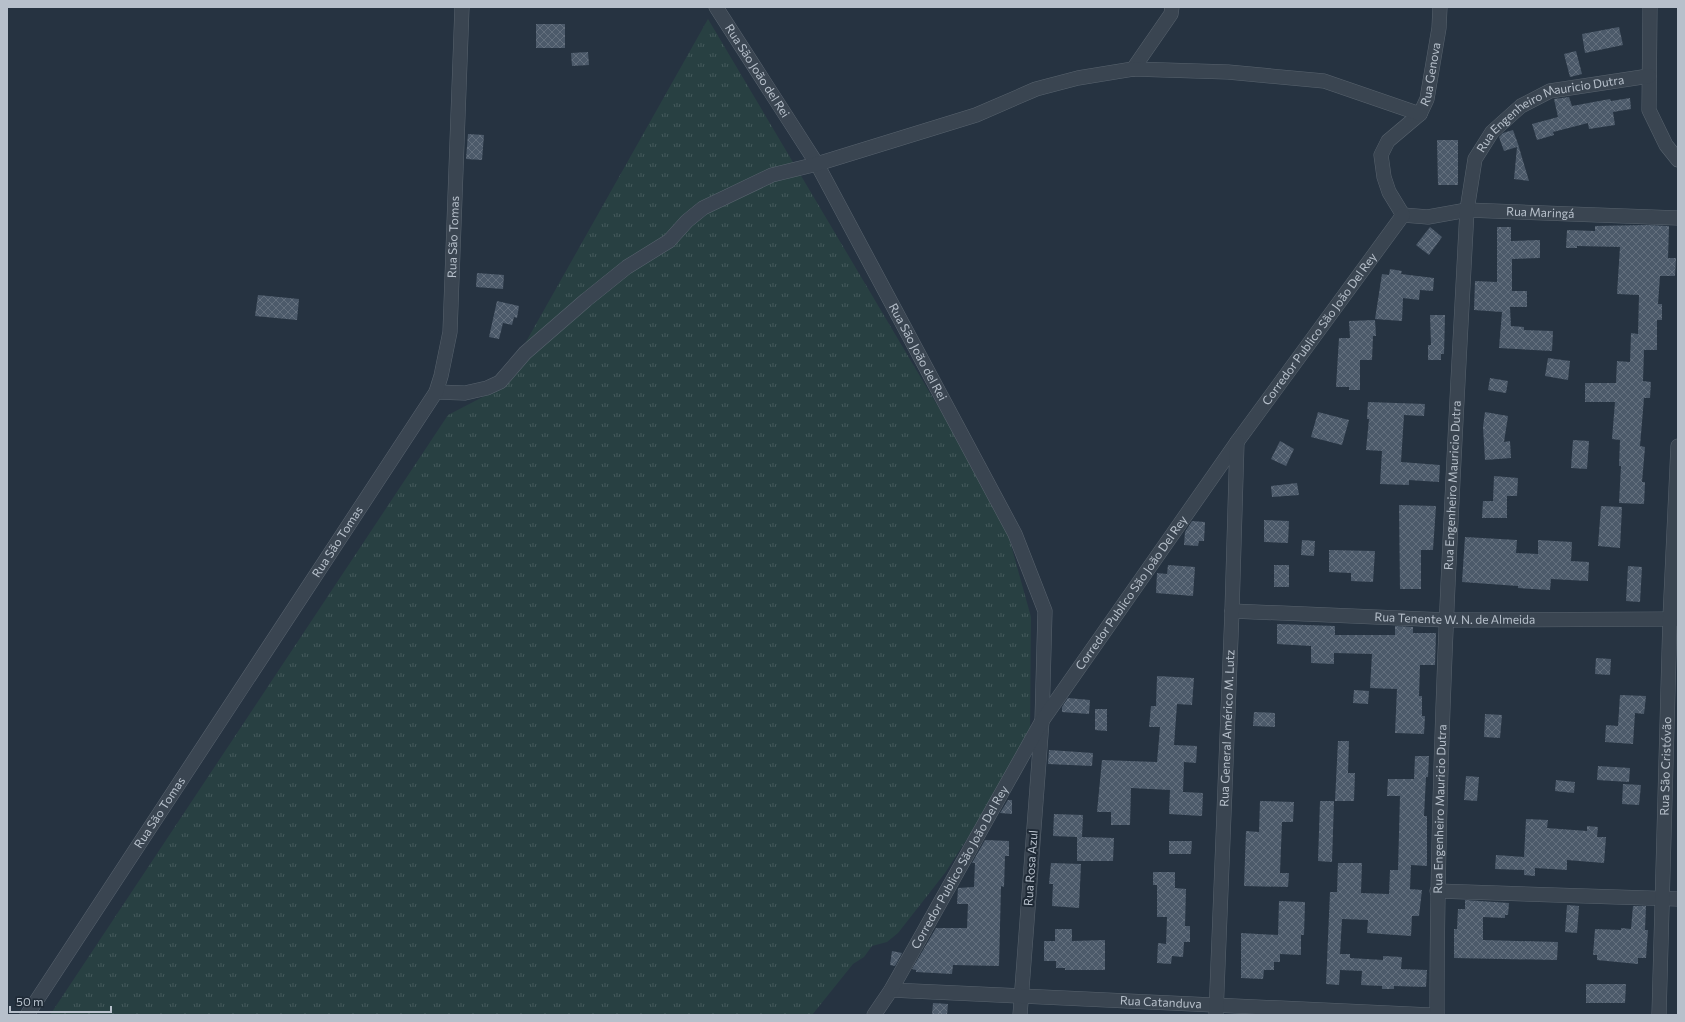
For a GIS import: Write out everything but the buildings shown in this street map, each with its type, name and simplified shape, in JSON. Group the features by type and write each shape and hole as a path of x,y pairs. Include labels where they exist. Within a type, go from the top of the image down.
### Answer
{"street":[{"name":"Rua São Tomas","path":"27,1015 436,392 441,376 450,332 462,7"},
{"name":"Rua São João del Rei","path":"716,7 817,164 1015,534 1045,611 1042,721"},
{"path":"1133,69 1171,14 1172,7"},
{"name":"Rua Genova","path":"1403,215 1389,192 1384,177 1382,155 1388,142 1420,114 1427,100 1439,28 1440,7"},
{"path":"1650,7 1649,110 1666,145 1678,160"},
{"path":"436,392 465,393 487,388 500,382 525,353 586,300 627,266 669,241 687,221 703,208 772,175 817,164 976,115 1036,89 1078,78 1133,69 1228,72 1324,81 1420,114"},
{"name":"Rua Engenheiro Mauricio Dutra","path":"1437,1015 1437,891 1446,620 1467,210 1475,159 1492,132 1521,106 1550,91 1649,76"},
{"name":"Rua Maringá","path":"1403,215 1428,217 1467,210 1678,218"},
{"name":"Corredor Publico São João Del Rey","path":"874,1015 891,990 1042,721 1237,442 1403,215"},
{"name":"Rua General Américo M. Lutz","path":"1216,1010 1232,611 1237,442"},
{"name":"Rua São Cristóvão","path":"1659,1015 1674,619 1678,446"},
{"name":"Rua Tenente W. N. de Almeida","path":"1232,611 1446,620 1674,619"},
{"name":"Rua Rosa Azul","path":"1020,1015 1042,721"},
{"path":"1437,891 1678,899"},
{"name":"Rua Catanduva","path":"891,990 1021,996 1216,1010 1430,1015"}],"green space":[{"path":"708,19 1003,516 1031,617 1030,741 945,873 898,933 887,942 872,946 864,957 853,964 812,1015 50,1015 448,415 500,388"}]}
